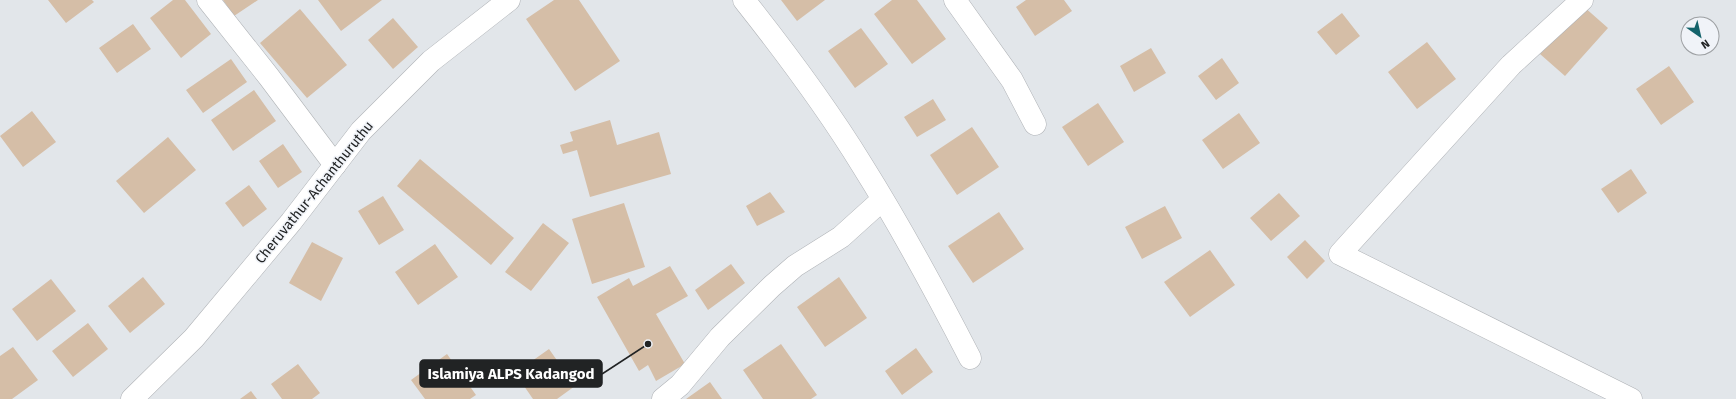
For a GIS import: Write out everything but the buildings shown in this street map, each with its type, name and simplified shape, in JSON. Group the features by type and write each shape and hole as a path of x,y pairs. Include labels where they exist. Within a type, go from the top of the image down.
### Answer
{"street":[{"path":"208,0 269,77 335,165"},
{"name":"Cheruvathur-Achanthuruthu","path":"132,399 194,338 291,222 361,131 431,61 509,0"},
{"path":"744,0 816,95 862,165 941,302 970,358"},
{"path":"955,0 1012,80 1036,124"},
{"path":"1582,0 1511,65 1340,254 1631,399"},
{"path":"663,399 680,385 720,337 772,286 795,266 841,237 882,200"}],"place":[{"name":"Islamiya ALPS Kadangod","path":"648,344"}]}
